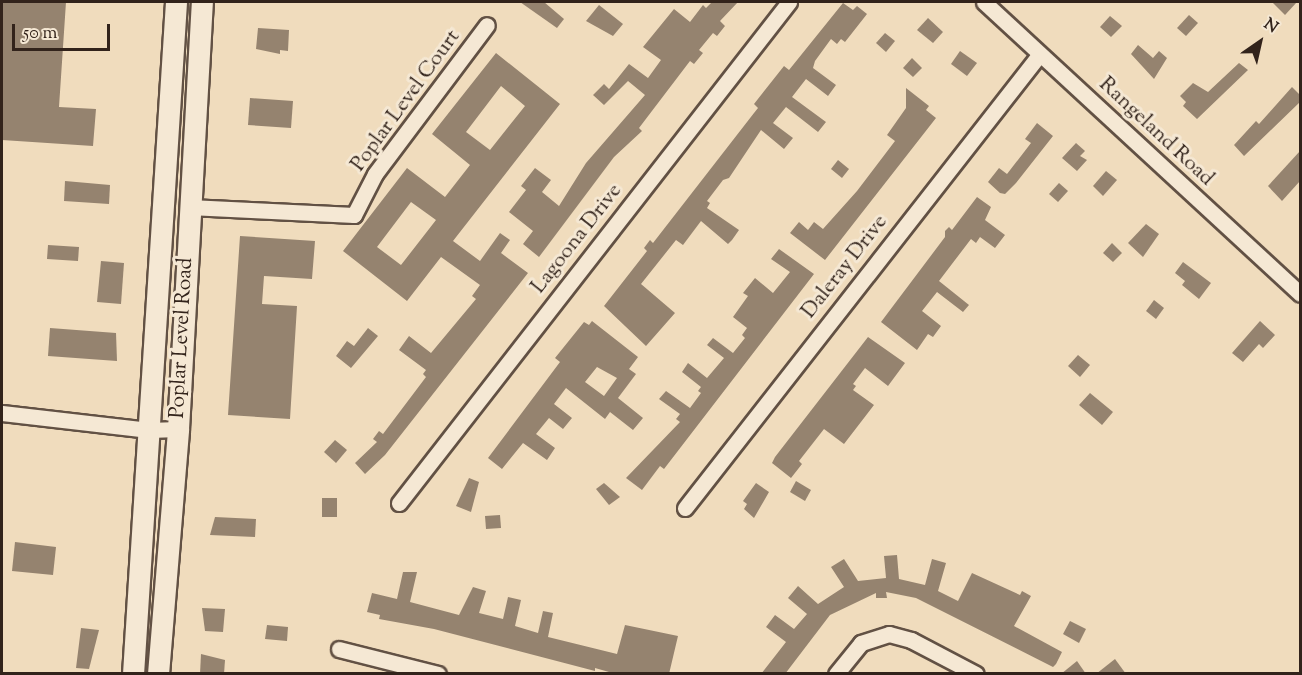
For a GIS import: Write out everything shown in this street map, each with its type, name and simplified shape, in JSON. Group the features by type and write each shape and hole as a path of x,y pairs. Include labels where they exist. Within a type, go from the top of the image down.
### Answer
{"main road":[{"name":"Poplar Level Road","path":"133,674 176,2"},
{"name":"Poplar Level Road","path":"158,674 178,429 202,2"}],"street":[{"name":"Lagoona Drive","path":"399,503 789,2"},
{"name":"Rangeland Road","path":"984,2 1300,294"},
{"name":"Poplar Level Court","path":"189,207 341,218 354,215 375,174 487,25"},
{"name":"Daleray Drive","path":"685,508 1040,54"},
{"path":"2,413 149,430 178,429"},
{"path":"836,674 861,644 889,634 911,640 976,674"},
{"path":"339,649 438,674"}],"building":[{"path":"2,2 66,2 59,107 96,109 93,146 2,140"},
{"path":"520,2 544,2 564,19 557,28"},
{"path":"712,2 738,2 720,21 725,26 717,36 713,33 699,50 703,53 694,64 690,61 639,128 642,131 614,157 539,257 523,244 533,231 509,212 526,190 521,186 535,168 551,180 542,192 559,206 586,163 645,95 628,81 604,105 593,95 604,84 609,89 629,64 648,78 661,60 643,47 674,9 690,22 703,5 706,8"},
{"path":"1272,2 1297,2 1285,15"},
{"path":"843,3 853,10 857,6 867,14 845,42 841,39 837,44 831,39 815,61 813,68 836,85 828,96 806,79 792,97 826,122 818,132 786,107 773,123 793,138 784,149 761,130 729,178 723,180 707,201 710,203 707,208 739,230 732,240 728,244 701,221 683,245 676,240 641,284 675,313 646,346 604,306 647,251 644,248 650,240 653,243 758,108 754,104 784,66 789,70"},
{"path":"599,5 623,24 613,36 586,21"},
{"path":"1189,15 1198,23 1186,36 1177,28"},
{"path":"1110,16 1122,26 1111,37 1100,27"},
{"path":"928,18 943,32 933,43 917,30"},
{"path":"258,28 289,30 288,51 280,50 280,54 256,49"},
{"path":"885,33 895,41 886,52 876,43"},
{"path":"1138,45 1153,58 1159,51 1167,58 1154,79 1131,54"},
{"path":"960,51 977,63 967,76 951,64"},
{"path":"496,53 560,104 453,241 480,261 500,233 510,240 501,253 528,273 385,455 365,474 355,463 377,442 373,439 379,431 383,434 426,377 423,374 426,370 399,350 409,336 431,353 476,299 472,296 480,285 441,257 407,301 343,251 407,168 445,197 470,165 432,134","holes":["501,86 525,106 490,150 466,132","411,202 436,220 401,265 377,247"]},
{"path":"912,58 922,68 913,77 903,68"},
{"path":"1239,63 1248,70 1197,119 1183,106 1186,102 1180,96 1193,83 1208,92"},
{"path":"1292,87 1300,95 1300,102 1244,156 1234,145 1256,121 1259,124"},
{"path":"906,88 929,106 926,110 936,118 825,260 790,233 799,222 808,230 814,222 823,229 857,191 895,141 887,135 906,108"},
{"path":"250,98 293,101 291,128 248,125"},
{"path":"1037,123 1053,136 1016,183 1005,194 1000,193 988,182 999,168 1007,174 1031,143 1025,139"},
{"path":"1076,143 1085,151 1080,156 1087,160 1077,171 1062,158"},
{"path":"1300,151 1300,181 1282,201 1268,186"},
{"path":"838,160 849,169 842,178 831,169"},
{"path":"1106,171 1117,180 1103,196 1093,186"},
{"path":"65,181 110,185 109,204 64,201"},
{"path":"1059,183 1068,191 1058,202 1049,194"},
{"path":"977,197 991,207 985,220 1005,235 995,248 980,237 976,243 971,239 939,281 969,305 963,312 937,292 922,311 941,326 933,337 928,334 917,350 881,322 945,237 945,231 949,227 952,230"},
{"path":"1146,224 1159,234 1143,257 1128,243"},
{"path":"240,236 315,241 312,279 264,276 262,304 297,306 290,419 228,415"},
{"path":"1112,243 1122,253 1113,262 1103,253"},
{"path":"48,245 79,247 78,261 47,259"},
{"path":"779,249 814,274 664,469 660,466 642,490 626,478 680,422 676,419 680,414 659,399 666,391 690,408 701,393 698,391 701,387 682,372 688,363 707,378 724,358 707,345 713,338 733,353 745,338 742,335 747,328 733,317 748,296 743,293 755,278 773,293 790,272 771,259"},
{"path":"101,261 124,263 121,304 97,302"},
{"path":"1183,262 1211,283 1199,299 1182,285 1185,281 1175,273"},
{"path":"1154,300 1164,308 1156,319 1146,311"},
{"path":"592,321 638,357 629,369 636,374 618,398 643,418 633,430 610,412 605,419 566,388 554,404 572,418 563,429 549,418 536,434 555,448 547,460 523,443 502,469 488,458 560,362 555,358 584,322 589,325","holes":["597,367 617,378 604,396 585,382"]},
{"path":"1260,321 1275,335 1263,348 1259,344 1243,362 1232,353"},
{"path":"50,328 116,333 117,361 48,356"},
{"path":"368,328 378,336 351,368 336,356 347,341 354,346"},
{"path":"868,337 905,363 888,386 865,368 853,384 856,386 853,390 874,405 844,444 824,429 799,461 802,464 791,478 772,463 775,457"},
{"path":"1078,355 1090,365 1080,377 1068,366"},
{"path":"1090,393 1113,412 1102,425 1079,405"},
{"path":"335,440 347,450 336,463 324,452"},
{"path":"469,478 479,482 471,512 456,506"},
{"path":"796,481 811,490 805,501 790,492"},
{"path":"604,483 620,497 609,505 596,489"},
{"path":"756,483 769,492 754,518 744,509 747,504 743,501"},
{"path":"322,498 337,498 337,517 322,517"},
{"path":"500,515 501,528 486,529 485,516"},
{"path":"215,517 256,519 255,537 210,535"},
{"path":"15,542 56,547 53,575 12,571"},
{"path":"897,555 899,579 925,585 932,559 946,563 938,591 958,601 972,573 1020,595 1022,591 1031,596 1014,626 1062,652 1056,664 1053,667 916,598 886,592 887,598 876,598 876,593 830,615 785,674 761,674 786,642 766,627 775,615 794,629 807,614 788,598 798,586 818,604 844,587 831,567 844,559 858,581 886,578 884,556"},
{"path":"403,572 417,572 410,602 459,615 473,587 486,591 479,613 503,619 508,597 521,600 515,626 538,633 543,611 553,613 548,637 617,654 625,625 678,636 669,674 616,674 595,668 595,671 434,629 379,619 380,615 367,612 372,593 397,599"},
{"path":"202,608 225,609 223,632 205,631"},
{"path":"1070,621 1086,629 1079,643 1063,634"},
{"path":"267,625 288,627 287,641 265,639"},
{"path":"81,628 99,630 89,669 76,668"},
{"path":"201,654 225,660 224,674 200,674"},
{"path":"1115,659 1126,674 1096,674"},
{"path":"1077,661 1086,674 1061,674"}]}
